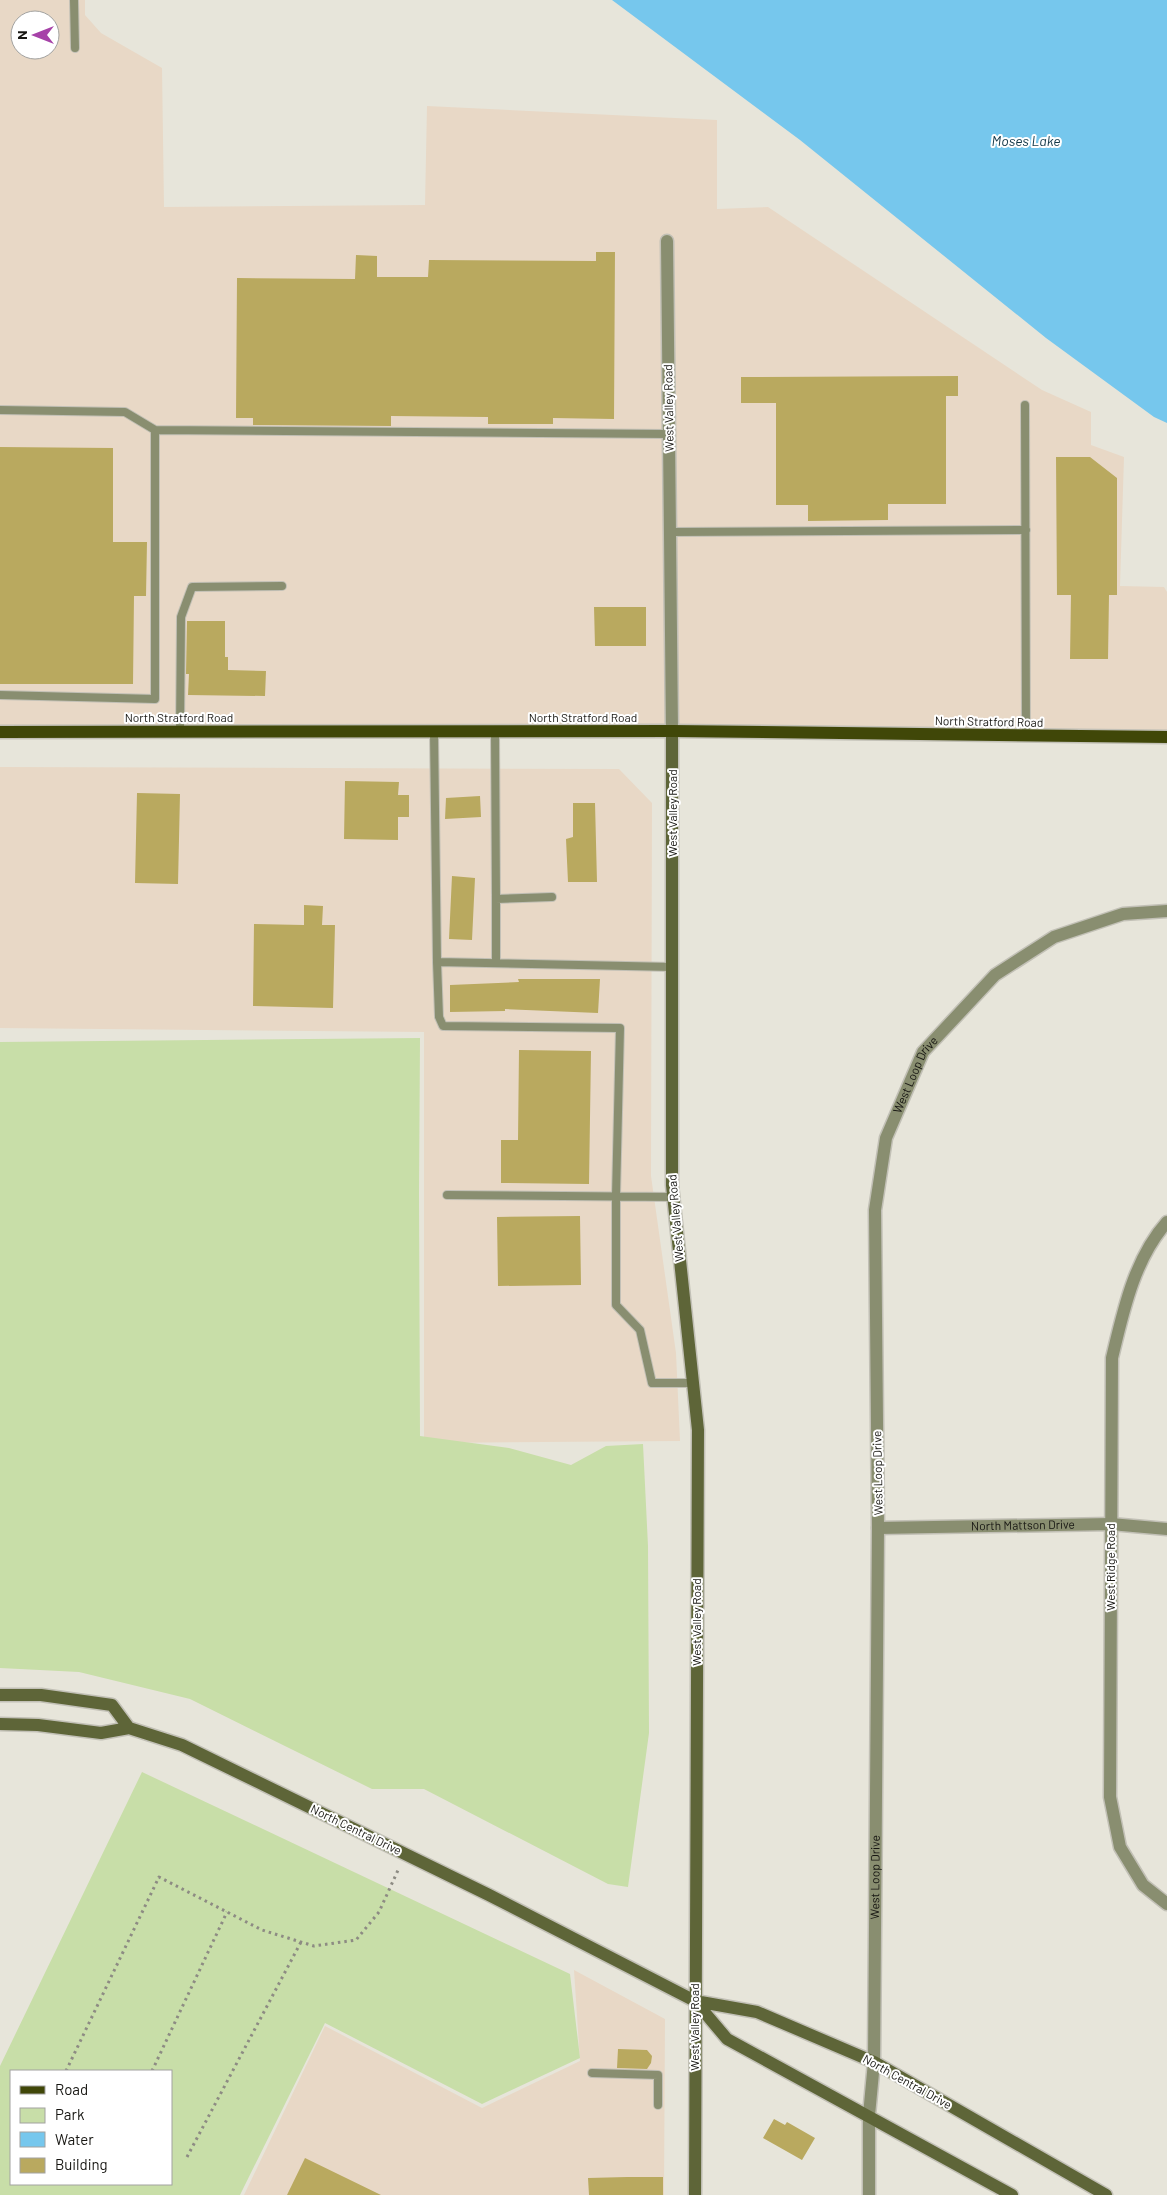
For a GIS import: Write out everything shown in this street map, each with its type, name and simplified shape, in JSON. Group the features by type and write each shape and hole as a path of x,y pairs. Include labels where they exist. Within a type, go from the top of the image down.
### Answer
{"main road":[{"name":"North Stratford Road","path":"0,732 672,731 1167,737"},
{"name":"West Valley Road","path":"672,731 673,1197 698,1430 695,2195"},
{"path":"0,1695 41,1695 112,1706 129,1728"},
{"name":"North Central Drive","path":"0,1724 38,1725 101,1733 129,1728 182,1745 489,1894 695,2001 757,2012 874,2062 1106,2195"},
{"name":"North Central Drive","path":"695,2001 727,2039 869,2115 1012,2195"}],"street":[{"name":"West Valley Road","path":"667,240 672,731"},
{"name":"West Loop Drive","path":"869,2195 869,2115 874,2062 878,1528 875,1210 886,1138 923,1052 995,975 1054,937 1123,914 1167,911"},
{"name":"West Ridge Road","path":"1167,1222 1140,1263 1123,1312 1112,1358 1110,1796 1120,1847 1142,1885 1167,1904"},
{"name":"North Mattson Drive","path":"878,1528 1111,1524 1167,1529"}],"lane":[{"path":"74,0 75,48"},
{"path":"1025,405 1026,736"},
{"path":"0,410 125,412 155,430 669,434"},
{"path":"0,695 155,699 155,430"},
{"path":"670,532 1026,530"},
{"path":"180,732 181,617 192,587 282,586"},
{"path":"495,731 496,962"},
{"path":"434,732 439,1016 443,1026 620,1028 616,1196 616,1305 640,1330 652,1384 693,1383"},
{"path":"496,899 552,898"},
{"path":"437,962 673,967"},
{"path":"447,1195 673,1197"},
{"path":"592,2073 658,2076 658,2105"}],"path":[{"path":"66,2070 159,1877 262,1930 314,1946 356,1940 379,1912 405,1854"},
{"path":"152,2070 227,1912"},
{"path":"187,2157 301,1942"}],"shaded area":[{"path":"0,0 85,0 85,15 101,33 162,68 164,207 425,205 427,106 717,120 717,209 768,207 1042,390 1091,412 1091,445 1124,457 1120,586 1164,587 1167,592 1167,742 529,732 0,732"},
{"path":"0,767 619,769 652,803 651,1176 676,1353 680,1441 424,1443 424,1032 0,1028"},
{"path":"574,1970 665,2019 664,2195 244,2195 325,2026 482,2108 580,2061"}],"green space":[{"path":"420,1038 420,1436 509,1448 571,1465 606,1446 643,1444 648,1546 649,1733 628,1887 608,1884 424,1789 372,1789 190,1699 79,1672 0,1668 0,1042"},
{"path":"142,1772 570,1974 580,2058 482,2104 325,2023 240,2195 0,2195 0,2066"}],"water":[{"name":"Moses Lake","path":"612,0 1167,0 1167,423 1154,417 1046,338 800,140"}],"building":[{"path":"596,252 615,252 614,419 553,418 553,424 488,424 488,417 391,416 391,426 253,425 253,418 236,418 237,278 355,279 356,255 377,256 377,277 428,277 429,260 596,261"},
{"path":"958,376 958,396 946,396 946,504 888,504 888,520 808,521 808,505 776,505 776,403 741,403 741,377"},
{"path":"0,447 113,448 113,542 147,542 146,596 134,596 133,684 0,684"},
{"path":"1056,457 1090,457 1117,478 1117,595 1109,595 1108,659 1070,659 1071,595 1057,595"},
{"path":"594,607 646,607 646,646 595,646"},
{"path":"187,621 225,621 225,657 228,657 228,670 266,671 265,696 188,695 189,674 186,674"},
{"path":"345,781 399,782 398,795 409,795 409,817 398,817 398,840 344,839"},
{"path":"137,793 180,794 178,884 135,883"},
{"path":"480,796 481,817 445,819 446,798"},
{"path":"573,803 595,803 597,882 568,882 566,839 573,837"},
{"path":"452,876 475,878 472,940 449,939"},
{"path":"304,905 323,906 322,925 335,925 333,1008 253,1006 254,924 304,925"},
{"path":"518,979 600,979 598,1013 505,1009 505,1011 450,1012 450,985 519,982"},
{"path":"519,1050 591,1051 589,1184 501,1183 501,1140 518,1140"},
{"path":"580,1216 581,1285 498,1286 497,1217"},
{"path":"618,2049 647,2050 652,2056 651,2063 647,2069 617,2068"},
{"path":"774,2119 785,2125 787,2122 815,2138 802,2160 763,2138"},
{"path":"305,2158 381,2195 287,2195"},
{"path":"663,2177 663,2195 589,2195 588,2178"}]}
